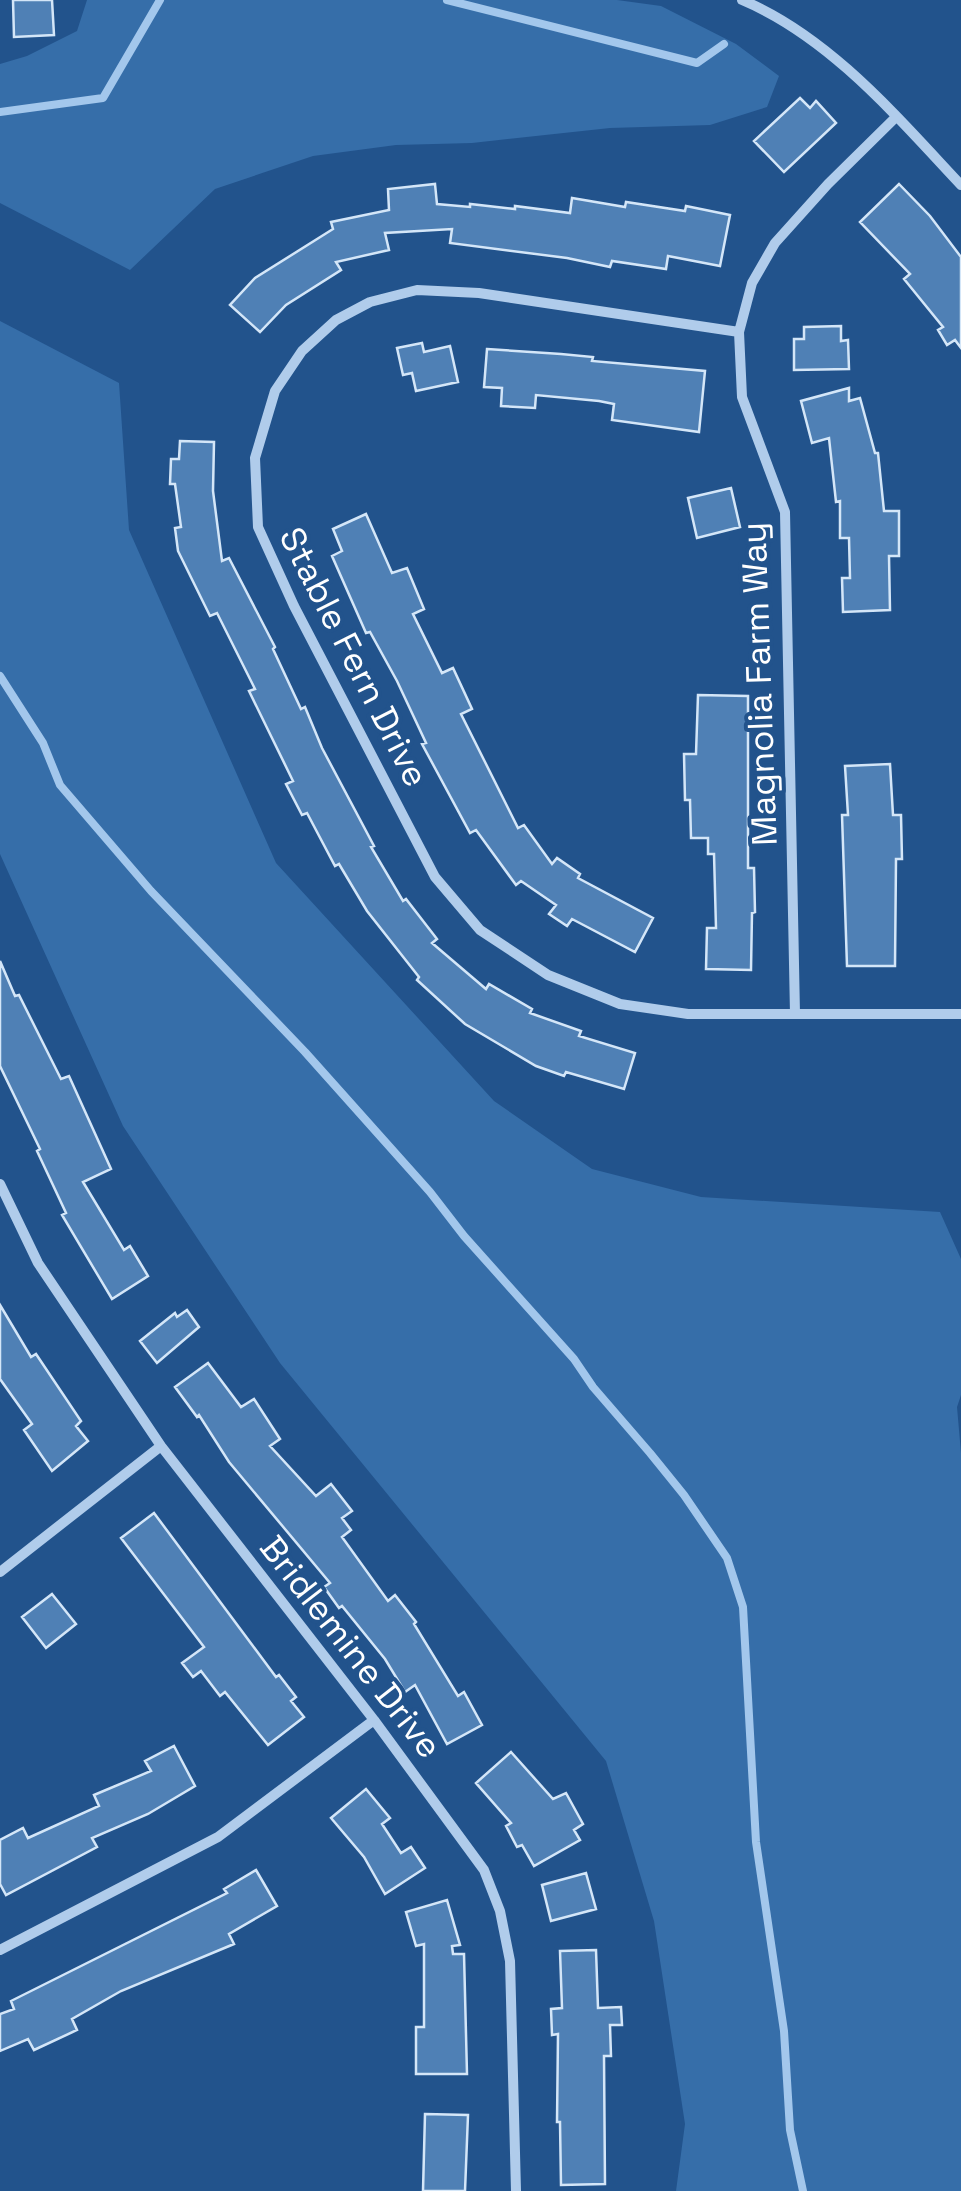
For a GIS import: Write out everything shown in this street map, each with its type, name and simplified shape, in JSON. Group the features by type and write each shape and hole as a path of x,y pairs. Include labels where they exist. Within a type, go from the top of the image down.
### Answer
{"street":[{"path":"742,0 812,39 961,184"},
{"name":"Magnolia Farm Way","path":"795,1014 785,512 742,397 739,332 752,283 775,243 896,117"},
{"name":"Stable Fern Drive","path":"739,332 479,293 417,290 370,302 336,320 302,351 275,391 254,458 258,527 294,606 435,877 480,930 548,975 620,1004 688,1014 961,1014"},
{"name":"Bridlemine Drive","path":"0,1184 38,1263 161,1446 374,1720 484,1870 500,1911 510,1960 516,2191"},
{"path":"0,1572 161,1446"},
{"path":"0,1950 218,1837 374,1720"}],"shaded area":[{"path":"87,0 617,0 661,6 736,44 779,76 767,107 710,125 610,128 472,143 396,145 313,156 215,189 130,270 0,203 0,64 27,56 77,31"},
{"path":"0,321 119,383 129,530 276,863 494,1101 592,1169 701,1197 940,1212 961,1259 961,1395 957,1407 961,1453 961,2191 676,2191 685,2124 654,1921 606,1761 280,1363 123,1126 0,854"}],"building":[{"path":"13,0 52,0 54,35 14,37"},
{"path":"800,98 810,108 816,101 836,123 784,172 754,141"},
{"path":"435,184 437,204 515,206 570,213 572,198 625,207 626,202 685,211 686,206 730,215 720,266 668,256 666,269 612,261 610,267 450,243 452,229 385,233 389,250 336,262 341,270 286,305 260,332 230,305 255,278 333,229 331,222 389,210 388,189"},
{"path":"899,184 961,257 961,348 955,340 947,345 938,330 943,327 904,279 910,274 860,222"},
{"path":"841,326 841,341 848,340 849,369 794,370 794,339 804,339 804,327"},
{"path":"422,343 424,352 450,346 458,382 416,391 412,373 403,375 397,348"},
{"path":"487,349 705,371 699,432 612,420 614,404 599,401 536,395 535,408 501,406 502,388 484,387"},
{"path":"849,388 849,401 860,398 878,453 884,511 899,511 899,556 889,556 890,610 843,612 842,578 850,578 849,538 840,538 840,501 836,502 829,438 812,443 801,401"},
{"path":"180,441 214,442 213,491 222,561 229,558 275,647 301,709 305,707 322,748 374,846 371,847 403,901 406,899 437,939 432,943 486,989 489,984 532,1009 530,1013 581,1031 579,1036 635,1053 624,1089 536,1066 465,1024 417,980 419,977 367,911 339,864 335,866 307,813 302,815 286,784 293,781 249,691 255,689 217,613 210,616 178,551 175,528 181,527 175,484 170,484 171,459 179,459"},
{"path":"731,488 740,527 697,538 688,498"},
{"path":"366,514 392,573 407,568 424,609 413,614 442,673 453,668 472,709 461,714 518,828 524,825 552,864 557,858 580,874 578,878 653,918 635,952 572,919 567,926 549,914 556,905 521,881 516,885 476,830 470,833 422,744 426,743 397,681 370,632 366,633 332,556 342,551 333,529"},
{"path":"698,695 748,696 748,868 754,868 755,912 751,970 706,969 707,928 716,928 714,854 708,854 708,838 691,838 690,800 685,800 684,754 696,754"},
{"path":"890,764 893,815 901,815 902,859 896,859 895,966 847,966 842,815 848,815 845,766"},
{"path":"0,961 61,1079 69,1076 111,1169 83,1182 124,1250 130,1246 148,1276 112,1299 62,1215 66,1213 37,1151 40,1149 0,1066"},
{"path":"0,1305 31,1357 36,1354 81,1421 76,1426 88,1441 52,1471 24,1430 32,1424 0,1379"},
{"path":"187,1310 199,1327 157,1363 140,1341 175,1313 177,1317"},
{"path":"208,1363 241,1407 254,1399 280,1439 270,1446 316,1496 331,1484 352,1511 342,1518 351,1530 342,1537 388,1601 395,1595 416,1622 458,1696 464,1692 482,1725 447,1744 415,1685 405,1692 385,1659 342,1606 339,1608 324,1587 330,1583 229,1462 199,1415 175,1387"},
{"path":"154,1513 276,1677 279,1675 296,1697 291,1701 304,1717 268,1745 225,1692 220,1696 201,1671 193,1677 182,1663 204,1647 121,1538"},
{"path":"52,1594 76,1624 46,1648 22,1617"},
{"path":"174,1746 195,1786 148,1814 92,1838 97,1847 6,1895 0,1884 0,1840 23,1828 28,1838 99,1806 94,1795 151,1771 145,1761"},
{"path":"511,1752 553,1799 566,1793 583,1824 574,1830 580,1840 534,1866 522,1845 517,1847 506,1826 511,1823 476,1783"},
{"path":"366,1789 390,1818 382,1824 401,1853 411,1847 425,1868 385,1894 364,1857 331,1818"},
{"path":"256,1870 277,1906 229,1934 234,1944 121,1991 72,2019 77,2030 34,2050 28,2039 0,2051 0,2014 14,2009 11,2001 227,1893 224,1889"},
{"path":"586,1873 596,1909 551,1921 542,1885"},
{"path":"447,1900 460,1945 452,1946 453,1954 464,1954 467,2074 416,2074 416,2027 424,2027 424,1944 416,1946 406,1912"},
{"path":"596,1950 598,2008 621,2007 622,2025 610,2025 611,2056 604,2056 605,2184 561,2185 558,2034 552,2035 551,2009 562,2008 560,1951"},
{"path":"425,2114 468,2115 465,2191 423,2191"}],"waterway":[{"path":"0,112 103,98 160,0"},
{"path":"447,0 697,63 724,44"},
{"path":"0,676 43,743 60,785 151,891 305,1052 430,1192 574,1359 684,1495 727,1558 743,1607 756,1842 784,2031 790,2130 803,2191"}]}
